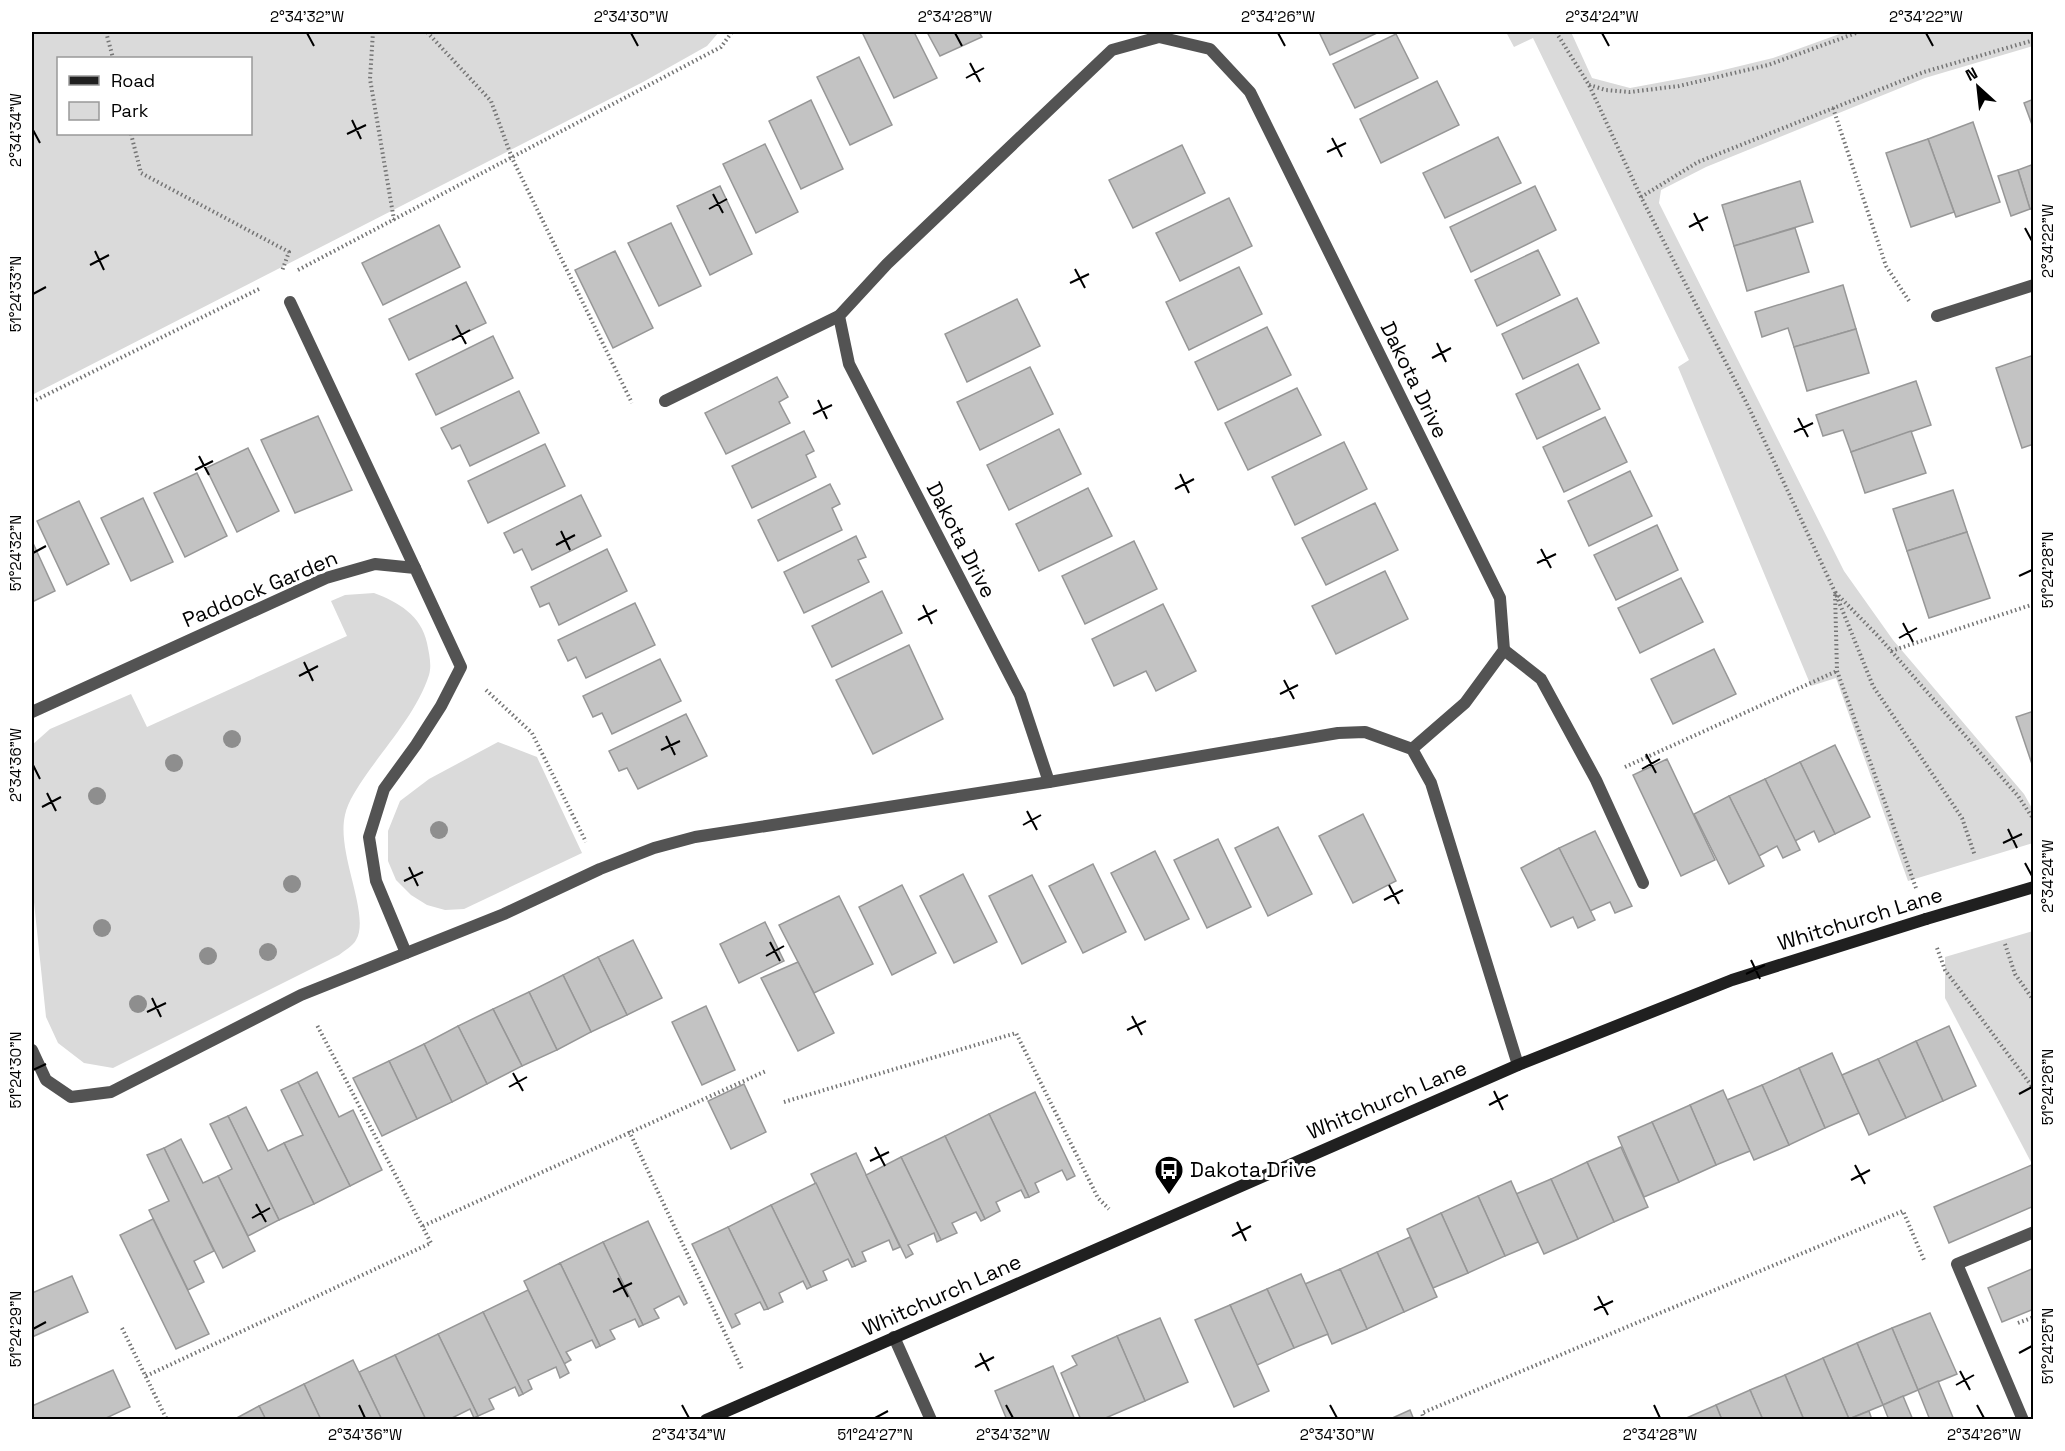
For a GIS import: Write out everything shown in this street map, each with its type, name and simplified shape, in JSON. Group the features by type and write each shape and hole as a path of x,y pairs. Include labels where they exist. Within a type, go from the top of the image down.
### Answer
{"street":[{"name":"Dakota Drive","path":"665,401 839,316 887,264 1112,50 1159,37 1179,36 1210,49 1250,92 1500,598 1504,650"},
{"path":"1937,316 2034,285"},
{"path":"290,302 461,668 422,735 384,789 369,837 376,881 406,953"},
{"name":"Dakota Drive","path":"839,316 849,364 1020,695 1049,782"},
{"name":"Paddock Garden","path":"32,712 326,578 375,564 415,568"},
{"path":"1412,749 1465,703 1504,650 1541,679 1596,780 1643,883"},
{"path":"32,1050 46,1080 71,1097 111,1092 301,995 504,914 600,869 654,848 695,837 1049,782 1338,733 1365,732 1412,749 1431,783 1518,1065"},
{"name":"Whitchurch Lane","path":"706,1419 1518,1065 1732,980 2034,887"},
{"path":"2023,1419 1957,1264 2034,1232"},
{"path":"894,1337 931,1419"}],"path":[{"path":"106,32 113,57"},
{"path":"374,32 370,79 393,220"},
{"path":"428,32 491,101 512,158 638,414 665,401"},
{"path":"131,135 141,172 289,252 280,279 721,47 732,32"},
{"path":"1556,32 1589,85 1641,196 1749,408 1836,592 1873,686 1962,818 1975,856"},
{"path":"1589,85 1606,90 1630,92 1679,86 1768,64 1859,32"},
{"path":"1641,196 1698,162 1833,108 1924,72 2034,40"},
{"path":"1833,108 1886,266 1917,312 1937,316"},
{"path":"32,402 269,284"},
{"path":"1836,592 2018,796 2034,820"},
{"path":"1836,592 1837,671 1945,970 2034,1089"},
{"path":"1891,651 2034,604"},
{"path":"461,668 532,733 600,869"},
{"path":"1596,780 1837,671"},
{"path":"2005,944 2015,974 2034,1001"},
{"path":"146,1376 431,1243 301,995"},
{"path":"784,1102 1016,1033 1098,1198 1133,1233"},
{"path":"423,1226 766,1071"},
{"path":"629,1131 755,1398"},
{"path":"1424,1419 1422,1413 1903,1211 1924,1261 1957,1264"},
{"path":"122,1328 167,1419"}],"green space":[{"path":"32,32 719,32 707,46 643,82 32,395"},
{"path":"1506,32 1571,32 1592,78 1630,88 1711,73 1773,58 1845,32 2033,32 2033,46 1925,78 1706,167 1661,190 1659,203 1844,571 1893,640 2024,794 2033,810 2033,843 1908,881 1836,678 1811,686 1678,367 1689,360 1533,38 1514,47"},
{"path":"374,593 400,605 414,617 424,633 430,667 429,675 417,701 357,789 345,815 345,847 359,915 356,940 339,955 113,1068 84,1063 58,1043 46,1017 32,883 32,745 50,729 131,694 147,727 347,636 331,601 345,595"},
{"path":"498,742 537,757 582,853 464,909 445,910 427,905 411,895 396,880 388,861 388,831 400,801 429,779"},
{"path":"2033,931 2034,1163 2032,1164 1945,998 1945,957"}],"building":[{"path":"862,32 914,32 937,78 894,98"},
{"path":"927,32 979,32 982,37 940,56"},
{"path":"1319,32 1379,32 1330,55"},
{"path":"1396,34 1418,78 1355,108 1333,64"},
{"path":"859,57 892,125 850,145 817,77"},
{"path":"1437,81 1459,125 1381,163 1360,119"},
{"path":"2034,99 2034,130 2024,103"},
{"path":"811,100 843,169 801,189 769,121"},
{"path":"1973,122 2000,202 1956,217 1928,139"},
{"path":"1498,137 1521,183 1445,218 1423,173"},
{"path":"1928,139 1954,212 1911,227 1886,153"},
{"path":"765,144 798,212 756,233 723,164"},
{"path":"1182,145 1205,193 1133,228 1109,180"},
{"path":"2034,164 2034,208 2030,209 2018,170"},
{"path":"2018,170 2030,209 2011,216 1998,176"},
{"path":"1800,181 1813,222 1734,246 1722,205"},
{"path":"720,186 752,254 710,275 677,206"},
{"path":"1535,186 1556,230 1471,272 1450,227"},
{"path":"1229,198 1252,246 1180,281 1156,233"},
{"path":"671,223 701,286 659,306 628,243"},
{"path":"439,225 460,267 383,305 362,263"},
{"path":"1795,228 1809,272 1747,291 1734,246"},
{"path":"1538,250 1560,295 1497,326 1475,280"},
{"path":"615,251 653,328 613,348 575,270"},
{"path":"1239,267 1262,314 1189,350 1166,302"},
{"path":"466,282 486,323 409,360 389,319"},
{"path":"1843,285 1856,329 1794,347 1788,328 1762,337 1755,312"},
{"path":"1577,298 1599,343 1523,379 1502,334"},
{"path":"1017,299 1040,346 967,382 945,334"},
{"path":"1267,327 1291,375 1218,410 1195,362"},
{"path":"1856,329 1869,373 1807,391 1794,347"},
{"path":"493,336 513,378 436,415 416,374"},
{"path":"2034,355 2034,444 2022,448 1996,368"},
{"path":"1578,364 1600,409 1537,439 1516,394"},
{"path":"1030,367 1053,414 980,450 957,402"},
{"path":"777,377 788,397 779,402 790,423 726,454 705,413"},
{"path":"1916,381 1931,425 1851,452 1843,430 1823,436 1816,415"},
{"path":"1297,388 1321,435 1248,470 1225,423"},
{"path":"519,391 539,433 470,466 460,445 452,449 441,428"},
{"path":"318,416 352,490 295,513 261,440"},
{"path":"1605,417 1627,462 1564,492 1543,447"},
{"path":"1059,429 1081,474 1009,510 987,465"},
{"path":"804,431 814,451 806,455 816,477 752,508 732,466"},
{"path":"1911,431 1926,473 1865,493 1851,452"},
{"path":"1344,442 1367,489 1295,525 1272,477"},
{"path":"545,444 565,486 488,523 468,481"},
{"path":"248,448 279,511 237,532 206,468"},
{"path":"1630,471 1652,516 1589,546 1568,501"},
{"path":"197,473 227,536 185,557 154,493"},
{"path":"830,484 840,504 832,508 842,530 778,561 758,520"},
{"path":"1088,488 1112,536 1039,571 1016,524"},
{"path":"1953,490 1967,532 1907,551 1893,509"},
{"path":"581,495 601,536 532,570 522,549 514,553 504,533"},
{"path":"143,498 173,562 131,581 101,518"},
{"path":"79,501 109,564 67,585 37,521"},
{"path":"1375,503 1398,550 1326,585 1302,538"},
{"path":"1657,525 1678,570 1616,600 1594,555"},
{"path":"1967,532 1990,598 1929,618 1907,551"},
{"path":"856,536 866,557 858,560 869,582 804,613 784,572"},
{"path":"32,541 55,591 32,602"},
{"path":"1134,541 1157,589 1085,624 1062,576"},
{"path":"607,549 627,591 559,625 549,603 540,607 531,587"},
{"path":"1385,571 1408,619 1336,654 1312,606"},
{"path":"1681,578 1703,622 1640,653 1618,608"},
{"path":"882,591 902,633 832,667 812,626"},
{"path":"635,603 655,645 586,678 576,657 568,661 558,640"},
{"path":"1163,604 1196,671 1156,691 1146,671 1114,686 1092,639"},
{"path":"909,645 943,719 873,754 836,680"},
{"path":"1714,649 1736,694 1673,724 1651,679"},
{"path":"660,659 681,701 612,734 602,713 593,717 583,696"},
{"path":"2034,711 2034,770 2016,717"},
{"path":"686,714 707,756 638,789 627,768 619,771 609,751"},
{"path":"1835,745 1870,817 1835,834 1800,762"},
{"path":"1667,759 1715,860 1681,876 1633,775"},
{"path":"1800,762 1835,834 1819,842 1814,831 1795,841 1765,779"},
{"path":"1765,779 1800,850 1783,858 1777,846 1759,856 1729,796"},
{"path":"1729,796 1764,866 1729,884 1694,814"},
{"path":"1363,814 1396,881 1353,903 1319,836"},
{"path":"1278,827 1312,894 1268,916 1235,848"},
{"path":"1595,831 1632,906 1615,913 1610,902 1590,911 1559,848"},
{"path":"1218,839 1251,907 1207,928 1174,860"},
{"path":"1559,848 1595,920 1578,928 1573,917 1551,927 1521,868"},
{"path":"1155,851 1189,919 1145,940 1111,873"},
{"path":"1093,864 1126,932 1083,953 1049,886"},
{"path":"963,874 997,942 954,963 920,896"},
{"path":"1032,875 1066,942 1022,964 989,896"},
{"path":"902,885 936,953 892,975 859,907"},
{"path":"839,896 873,964 814,993 779,925"},
{"path":"765,922 784,961 739,983 720,944"},
{"path":"633,940 662,998 627,1015 598,957"},
{"path":"598,957 627,1015 591,1032 563,975"},
{"path":"798,962 834,1033 798,1051 761,978"},
{"path":"563,975 591,1032 557,1050 529,992"},
{"path":"529,992 557,1050 522,1066 493,1009"},
{"path":"706,1006 735,1070 702,1085 672,1022"},
{"path":"493,1009 522,1066 487,1084 458,1026"},
{"path":"458,1026 487,1084 452,1102 424,1044"},
{"path":"1949,1026 1976,1086 1943,1101 1916,1041"},
{"path":"1916,1041 1943,1101 1906,1118 1878,1059"},
{"path":"424,1044 452,1102 417,1119 389,1061"},
{"path":"1832,1053 1859,1113 1825,1128 1799,1068"},
{"path":"1878,1059 1906,1118 1869,1135 1842,1075"},
{"path":"389,1061 417,1119 382,1136 353,1078"},
{"path":"1799,1068 1825,1128 1789,1145 1762,1085"},
{"path":"317,1072 339,1117 353,1110 382,1170 350,1186 298,1082"},
{"path":"298,1082 350,1186 314,1204 284,1143 303,1135 281,1090"},
{"path":"744,1084 766,1132 731,1149 708,1101"},
{"path":"1762,1085 1789,1145 1754,1160 1727,1100"},
{"path":"1723,1090 1750,1151 1716,1165 1690,1105"},
{"path":"1035,1092 1075,1176 1067,1180 1062,1170 1035,1183 1039,1192 1029,1197 989,1114"},
{"path":"1690,1105 1716,1165 1679,1182 1652,1122"},
{"path":"246,1107 268,1151 284,1143 314,1204 279,1220 228,1116"},
{"path":"989,1114 1029,1197 1025,1198 1021,1190 996,1202 1000,1211 985,1219 945,1136"},
{"path":"228,1116 279,1220 248,1236 218,1176 232,1169 210,1124"},
{"path":"1652,1122 1679,1182 1644,1197 1618,1137"},
{"path":"945,1136 985,1219 981,1221 976,1212 952,1223 957,1233 941,1240 901,1157"},
{"path":"181,1139 203,1183 218,1176 255,1251 223,1268 164,1148"},
{"path":"1621,1147 1648,1207 1614,1222 1587,1162"},
{"path":"164,1148 214,1251 194,1261 204,1282 188,1290 149,1210 169,1201 147,1155"},
{"path":"856,1153 900,1247 893,1250 889,1240 862,1252 866,1261 855,1266 811,1174"},
{"path":"901,1157 941,1240 937,1242 934,1233 908,1245 913,1254 906,1258 866,1175"},
{"path":"1587,1162 1614,1222 1578,1239 1551,1179"},
{"path":"2034,1164 2034,1206 1949,1243 1934,1207"},
{"path":"1551,1179 1578,1239 1544,1254 1516,1194"},
{"path":"1511,1181 1538,1242 1505,1256 1478,1196"},
{"path":"816,1183 855,1266 852,1267 848,1259 823,1271 827,1280 811,1287 771,1205"},
{"path":"1478,1196 1505,1256 1468,1273 1441,1213"},
{"path":"771,1205 811,1287 807,1289 803,1281 779,1293 783,1302 768,1309 728,1227"},
{"path":"1441,1213 1468,1273 1433,1288 1407,1229"},
{"path":"153,1219 209,1334 176,1349 120,1235"},
{"path":"648,1221 687,1303 684,1305 679,1296 654,1309 659,1318 643,1325 603,1242"},
{"path":"728,1227 768,1309 764,1310 760,1302 735,1314 740,1324 732,1328 692,1244"},
{"path":"1410,1237 1437,1297 1404,1312 1377,1252"},
{"path":"603,1242 643,1325 639,1327 635,1319 610,1330 615,1339 600,1346 560,1263"},
{"path":"1377,1252 1404,1312 1367,1329 1340,1269"},
{"path":"560,1263 600,1346 596,1348 592,1340 566,1352 571,1360 564,1364 524,1281"},
{"path":"2034,1268 2034,1309 2002,1322 1988,1288"},
{"path":"1340,1269 1367,1329 1332,1344 1305,1284"},
{"path":"1301,1274 1328,1334 1294,1348 1267,1289"},
{"path":"72,1276 88,1312 32,1337 32,1293"},
{"path":"1267,1289 1294,1348 1257,1365 1230,1305"},
{"path":"528,1290 569,1373 560,1378 556,1367 528,1380 532,1389 523,1394 483,1312"},
{"path":"1230,1305 1269,1391 1234,1407 1195,1320"},
{"path":"483,1312 523,1394 519,1396 515,1387 489,1399 494,1409 478,1416 438,1334"},
{"path":"1930,1313 1957,1374 1918,1390 1892,1328"},
{"path":"1160,1318 1188,1382 1145,1401 1117,1336"},
{"path":"1892,1328 1918,1390 1883,1405 1857,1343"},
{"path":"438,1334 478,1416 474,1418 470,1409 448,1420 426,1420 395,1355"},
{"path":"1117,1336 1145,1401 1101,1420 1081,1420 1061,1373 1077,1365 1072,1356"},
{"path":"1857,1343 1883,1405 1849,1419 1823,1358"},
{"path":"395,1355 426,1420 382,1420 359,1372"},
{"path":"1823,1358 1848,1420 1804,1420 1785,1375"},
{"path":"353,1360 382,1420 321,1420 304,1384"},
{"path":"1053,1366 1075,1420 1007,1420 995,1391"},
{"path":"113,1370 130,1407 102,1420 32,1420 32,1406"},
{"path":"1785,1375 1804,1420 1763,1420 1750,1390"},
{"path":"1938,1381 1954,1420 1930,1420 1918,1390"},
{"path":"304,1384 321,1420 266,1420 259,1406"},
{"path":"1750,1390 1763,1420 1722,1420 1716,1405"},
{"path":"1903,1396 1913,1420 1889,1420 1883,1405"},
{"path":"1716,1405 1722,1420 1682,1420"},
{"path":"259,1406 266,1420 233,1420"},
{"path":"1410,1410 1414,1420 1388,1420"},
{"path":"1869,1411 1872,1420 1849,1419"}],"place":[{"name":"Dakota Drive","path":"1169,1196"}]}
